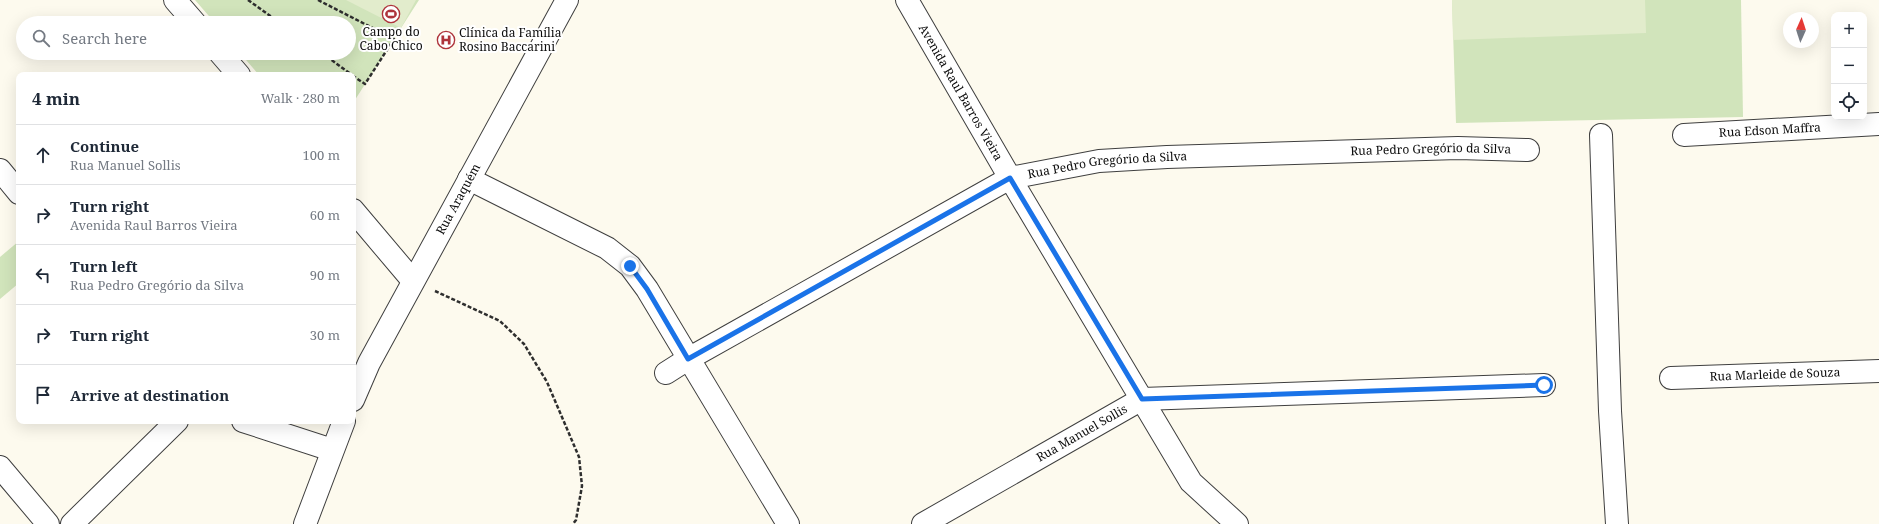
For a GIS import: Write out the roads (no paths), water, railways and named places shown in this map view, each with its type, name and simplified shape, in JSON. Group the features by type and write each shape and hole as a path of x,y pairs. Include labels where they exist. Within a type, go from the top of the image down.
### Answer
{"street":[{"path":"175,0 189,16"},
{"name":"Rua Araquém","path":"356,393 369,363 413,281 567,0"},
{"name":"Avenida Raul Barros Vieira","path":"907,0 1010,178 1192,482 1237,524"},
{"path":"226,60 236,72"},
{"name":"Rua Edson Maffra","path":"1684,134 1879,124"},
{"path":"1601,135 1610,412 1617,524"},
{"name":"Rua Pedro Gregório da Silva","path":"666,374 688,359 1010,178 1099,161 1160,157 1458,148 1528,150"},
{"path":"0,170 16,189"},
{"path":"469,179 607,248 630,266 647,289 788,524"},
{"path":"356,214 413,281"},
{"name":"Rua Marleide de Souza","path":"1671,378 1879,371"},
{"name":"Rua Manuel Sollis","path":"923,524 1142,399 1544,385"},
{"path":"72,524 174,424"},
{"path":"252,424 332,450"},
{"path":"305,524 343,424"},
{"path":"0,467 48,524"}],"place":[{"name":"Campo do Cabo Chico","path":"391,14"},
{"name":"Clínica da Família Rosino Baccarini","path":"446,40"}]}
